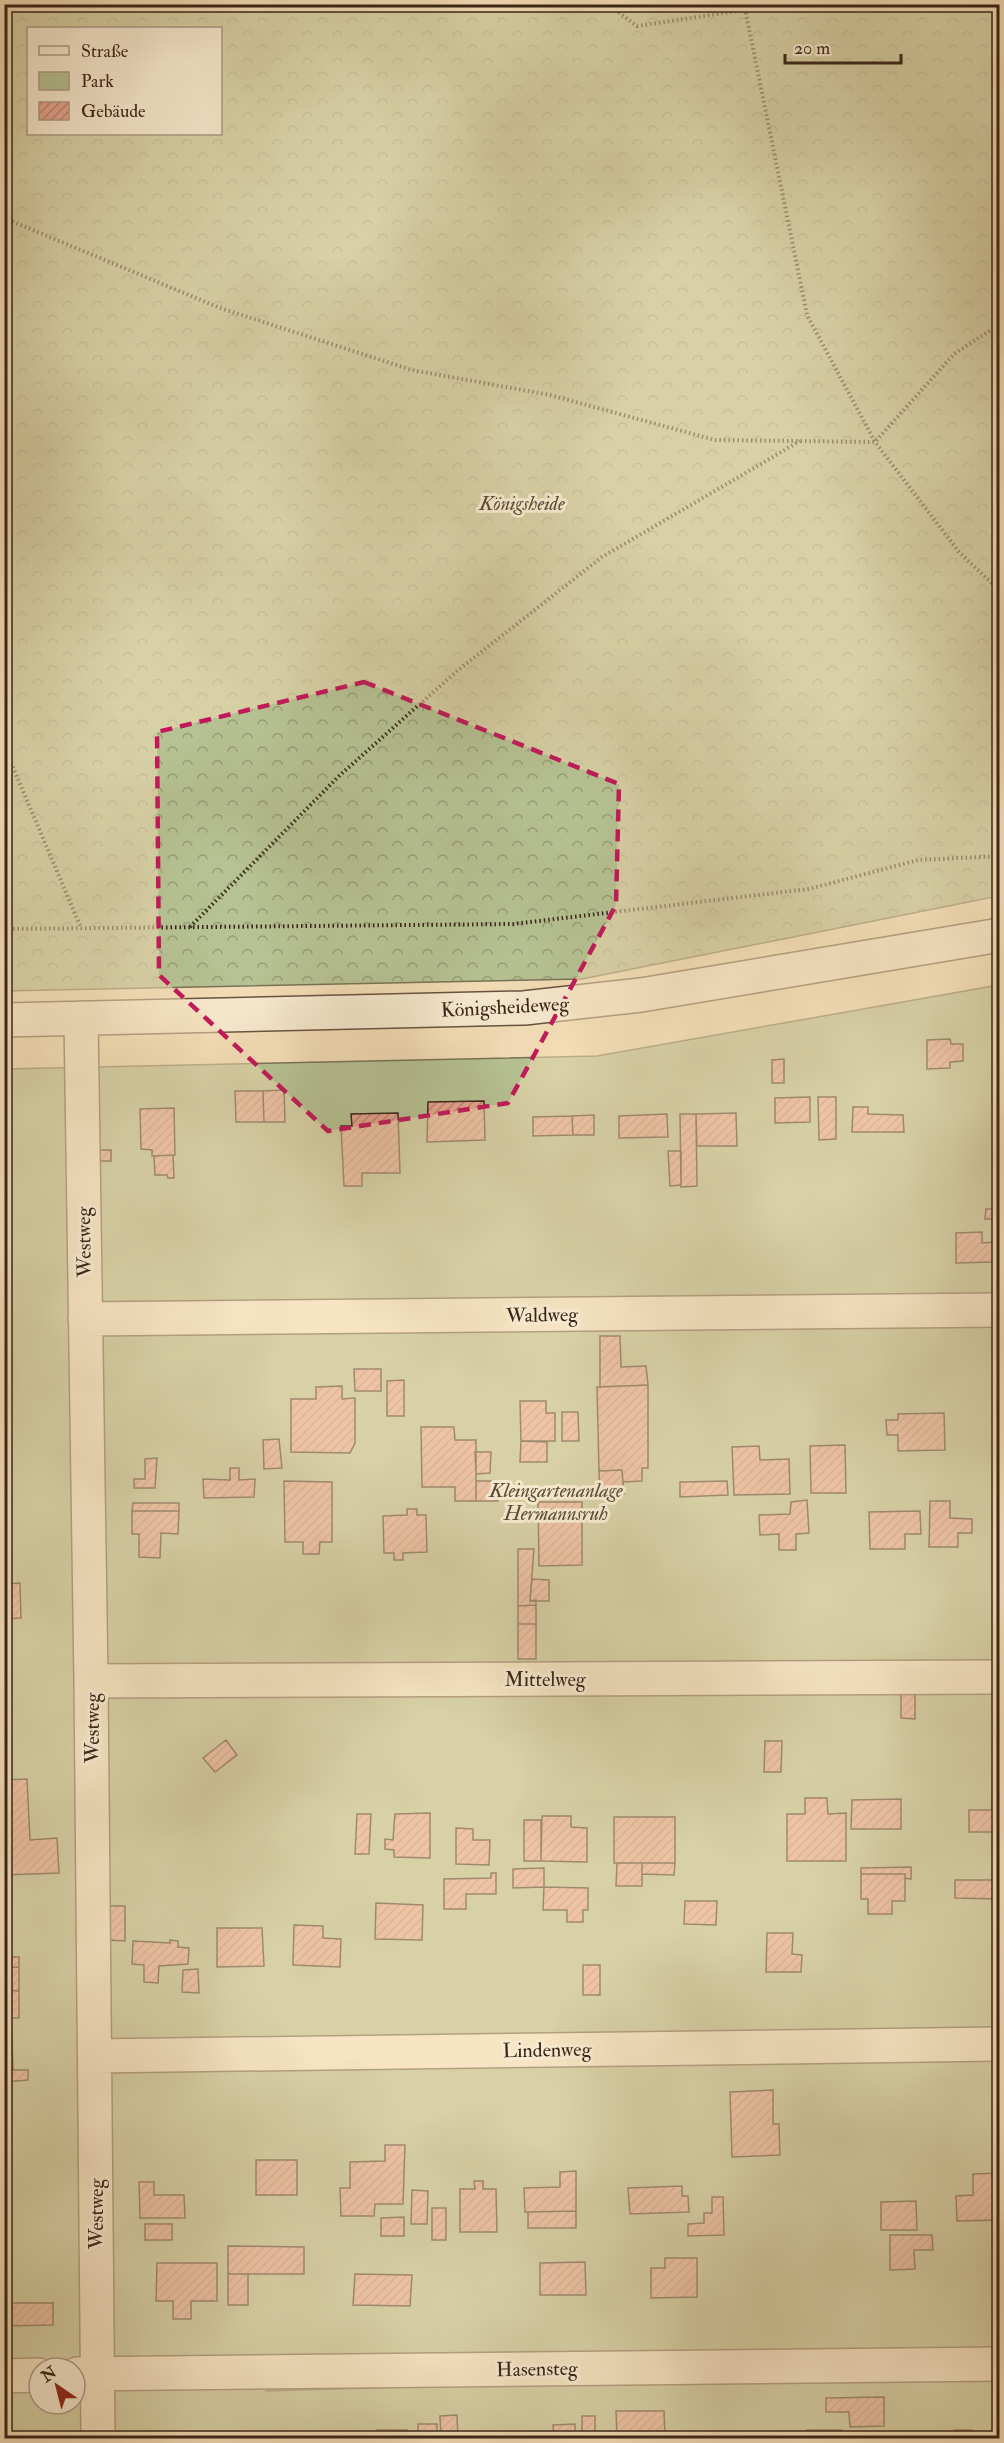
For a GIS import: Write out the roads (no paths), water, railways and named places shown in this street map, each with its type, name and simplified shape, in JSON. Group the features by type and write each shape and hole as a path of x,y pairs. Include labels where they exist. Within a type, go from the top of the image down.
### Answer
{"street":[{"name":"Königsheideweg","path":"4,1020 524,1008 641,995 999,934"},
{"name":"Westweg","path":"81,1018 92,1681 95,2056 87,2356"},
{"name":"Waldweg","path":"85,1319 999,1310"},
{"name":"Mittelweg","path":"92,1681 999,1677"},
{"name":"Lindenweg","path":"95,2056 999,2044"},
{"name":"Hasensteg","path":"87,2374 999,2364"},
{"path":"4,2376 27,2375"},
{"name":"Westweg","path":"87,2379 98,2439"}],"park label":[{"name":"Königsheide","path":"522,503"},
{"name":"Kleingartenanlage Hermannsruh","path":"556,1502"}]}
